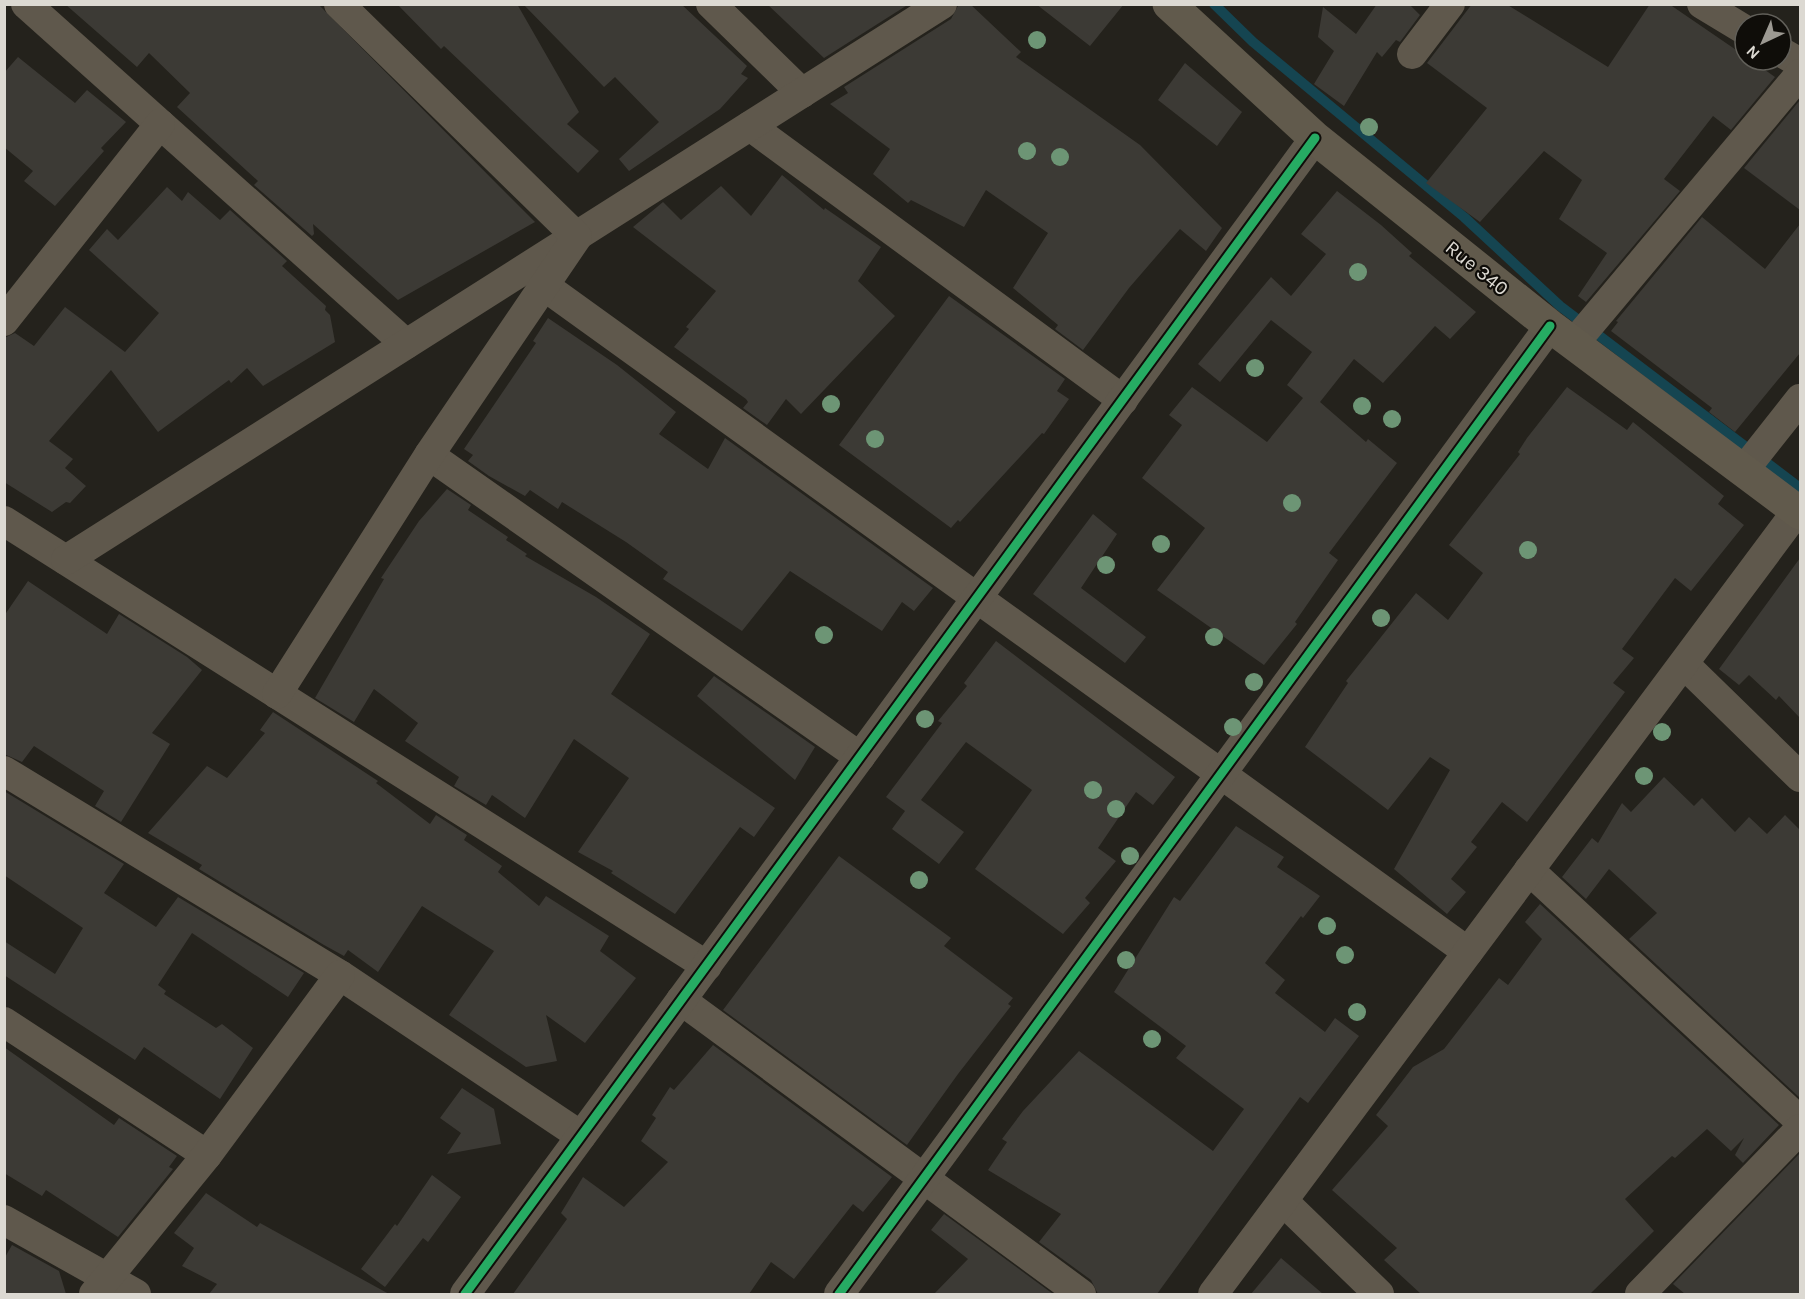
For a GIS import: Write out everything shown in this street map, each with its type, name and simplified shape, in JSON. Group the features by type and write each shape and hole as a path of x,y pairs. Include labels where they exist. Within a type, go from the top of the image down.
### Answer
{"street":[{"path":"26,4 406,344"},
{"path":"339,4 577,237"},
{"path":"711,4 802,93"},
{"path":"66,560 942,4"},
{"name":"Rue 340","path":"1169,4 1315,138 1562,334 1799,512"},
{"path":"1412,54 1450,4"},
{"path":"1702,4 1733,23"},
{"path":"839,1294 1221,774 1562,334 1800,74"},
{"path":"4,321 160,124"},
{"path":"750,126 1123,400"},
{"path":"465,1294 1315,138"},
{"path":"277,694 429,455 577,237"},
{"path":"543,285 1468,952"},
{"path":"1744,470 1800,399"},
{"path":"429,455 860,757"},
{"path":"1213,1294 1799,512"},
{"path":"4,521 707,966"},
{"path":"1684,664 1800,777"},
{"path":"4,771 340,975 581,1136"},
{"path":"1529,870 1800,1121"},
{"path":"100,1286 207,1155 340,975"},
{"path":"681,1000 1081,1294"},
{"path":"4,1022 207,1155"},
{"path":"1640,1294 1800,1129"},
{"path":"1282,1201 1379,1294"},
{"path":"4,1220 100,1286 136,1294"}],"building":[{"path":"65,4 318,4 535,222 398,300 313,224 314,234 312,236 254,185 258,181 177,107 190,93 149,53 137,67"},
{"path":"397,4 517,4 579,112 567,124 599,151 578,173 444,46 441,49"},
{"path":"523,4 681,4 747,66 741,74 748,78 720,109 629,171 619,159 659,122 615,77 604,87"},
{"path":"767,4 909,4 824,58"},
{"path":"959,4 970,4 1021,52 1016,57 1140,145 1222,228 1206,251 1180,229 1129,288 1083,350 1055,329 1058,325 1013,288 1048,233 986,190 964,227 911,200 908,203 873,174 890,149 830,104 848,93 844,87 951,19"},
{"path":"1036,4 1124,4 1090,46"},
{"path":"1377,4 1409,4 1420,15 1400,42 1396,40 1382,57 1377,52 1344,106 1314,84 1334,51 1318,37 1323,7 1356,34"},
{"path":"1472,4 1506,4 1608,67 1650,4 1669,4 1733,48 1733,72 1768,72 1775,77 1731,130 1713,116 1664,179 1680,191 1586,302 1578,296 1607,253 1559,219 1582,180 1544,151 1480,222 1426,183 1487,108 1427,63"},
{"path":"18,57 75,103 87,90 126,122 101,148 104,151 55,206 24,181 33,171 4,147 4,73"},
{"path":"1185,63 1242,112 1217,146 1158,100"},
{"path":"1800,100 1800,210 1744,168"},
{"path":"782,175 824,210 825,208 881,247 858,281 895,316 801,414 786,399 767,425 743,408 748,402 746,399 674,347 689,329 686,327 716,291 633,227 663,202 681,220 721,186 751,216"},
{"path":"167,187 182,201 188,192 220,220 230,210 287,261 282,266 326,306 325,310 330,315 335,342 263,386 247,368 231,383 229,380 158,432 111,370 49,441 73,459 65,468 86,486 70,503 66,502 52,512 4,482 4,338 15,333 34,346 65,307 125,352 159,313 89,250 107,229 118,240"},
{"path":"1337,191 1381,225 1412,253 1409,256 1476,312 1450,339 1435,326 1383,383 1354,359 1320,402 1366,442 1368,439 1397,463 1329,553 1338,560 1295,622 1297,624 1264,665 1157,590 1205,528 1142,478 1182,425 1169,415 1192,387 1267,442 1303,398 1287,385 1312,352 1271,320 1220,382 1198,364 1271,277 1291,296 1326,254 1301,234"},
{"path":"1702,217 1765,269 1800,224 1800,353 1735,432 1709,412 1712,408 1611,331 1618,322 1616,321"},
{"path":"949,296 1065,379 1057,391 1069,399 1044,434 1042,433 960,522 958,520 951,528 839,445"},
{"path":"548,318 617,365 676,412 659,434 708,469 725,438 933,588 914,611 902,602 882,631 790,571 742,631 663,579 668,572 626,542 562,502 558,509 530,490 525,496 489,476 468,461 473,455 464,449 536,343 533,341"},
{"path":"1567,387 1627,430 1633,422 1724,496 1718,504 1744,525 1691,591 1675,578 1622,649 1634,658 1613,683 1625,692 1527,822 1502,802 1471,842 1477,847 1451,879 1466,892 1447,914 1394,869 1450,770 1430,757 1388,810 1305,747 1348,683 1346,681 1416,593 1448,620 1483,573 1449,545 1520,454 1518,452 1527,438"},
{"path":"447,489 471,505 468,510 508,537 506,540 527,554 525,556 596,597 650,634 611,694 775,808 754,837 740,827 675,914 611,873 613,871 578,852 629,778 574,739 525,818 492,795 486,805 454,786 459,777 405,741 418,723 374,689 354,722 315,698 384,579 381,578 419,521"},
{"path":"1093,514 1117,534 1081,588 1146,637 1125,663 1033,594"},
{"path":"1800,558 1800,718 1779,696 1776,700 1749,675 1739,685 1719,669"},
{"path":"28,581 107,634 119,614 187,657 202,670 152,733 170,744 121,822 95,806 104,791 34,746 22,762 4,754 4,616"},
{"path":"996,641 1175,777 1153,805 1136,792 1098,848 1116,861 1085,898 1090,903 1063,934 975,869 1032,790 966,742 921,800 964,832 939,864 892,829 905,811 886,797 942,723 938,721 967,686 964,683"},
{"path":"714,676 815,747 795,780 697,696"},
{"path":"273,712 378,781 376,783 430,824 436,815 467,835 464,840 502,866 498,872 539,906 546,896 609,936 600,951 636,978 585,1043 546,1015 557,1061 526,1067 449,1015 494,951 422,906 378,972 348,950 344,956 324,945 199,869 202,865 148,833 207,766 227,778 265,733 260,730"},
{"path":"1664,777 1694,806 1702,798 1735,832 1749,817 1767,834 1785,815 1800,830 1800,1098 1629,939 1657,913 1609,869 1586,899 1562,877 1592,838 1598,843 1622,803 1631,812"},
{"path":"4,791 124,864 104,893 156,927 178,897 304,973 288,997 192,933 158,985 166,991 164,994 216,1028 222,1024 253,1048 220,1099 144,1047 135,1060 4,975 4,941 55,974 83,928 4,875"},
{"path":"1236,826 1284,857 1277,867 1320,896 1303,918 1301,916 1265,963 1285,980 1275,993 1325,1032 1335,1018 1359,1036 1308,1103 1300,1097 1157,1294 1098,1294 1091,1280 1039,1242 1061,1214 988,1170 1007,1142 1002,1139 1023,1111 1079,1051 1213,1151 1244,1109 1176,1058 1186,1046 1114,992 1174,897 1180,901"},
{"path":"839,856 951,938 944,946 1013,998 1008,1004 1011,1006 907,1145 723,1010"},
{"path":"1540,904 1779,1125 1743,1163 1735,1155 1744,1138 1731,1151 1707,1129 1675,1158 1672,1156 1625,1199 1654,1231 1590,1294 1421,1294 1384,1260 1397,1248 1332,1190 1388,1126 1376,1115 1413,1067 1444,1049 1499,978 1508,985 1542,939 1525,922"},
{"path":"713,1045 892,1177 863,1212 853,1204 794,1279 771,1262 749,1294 513,1294 567,1219 561,1213 583,1177 624,1207 668,1162 641,1141 656,1118 652,1115 670,1087 674,1090"},
{"path":"4,1047 114,1125 119,1118 177,1156 169,1167 173,1169 118,1237 46,1190 42,1196 4,1173"},
{"path":"462,1088 494,1109 501,1144 447,1154 461,1133 440,1118"},
{"path":"1800,1153 1800,1294 1685,1294 1673,1284"},
{"path":"432,1175 461,1197 428,1242 423,1238 385,1287 361,1269 395,1224 397,1226"},
{"path":"206,1193 257,1227 260,1223 389,1294 209,1294 217,1284 182,1266 194,1248 174,1233"},
{"path":"944,1214 1053,1294 934,1294 968,1259 931,1230"},
{"path":"12,1245 59,1271 66,1294 4,1294 4,1259"},
{"path":"1281,1258 1323,1294 1251,1294"}],"waterway":[{"path":"1214,4 1253,42 1464,217 1560,306 1800,488"}],"cycle path":[{"path":"465,1294 1315,138"},
{"path":"839,1294 1550,326"}]}
